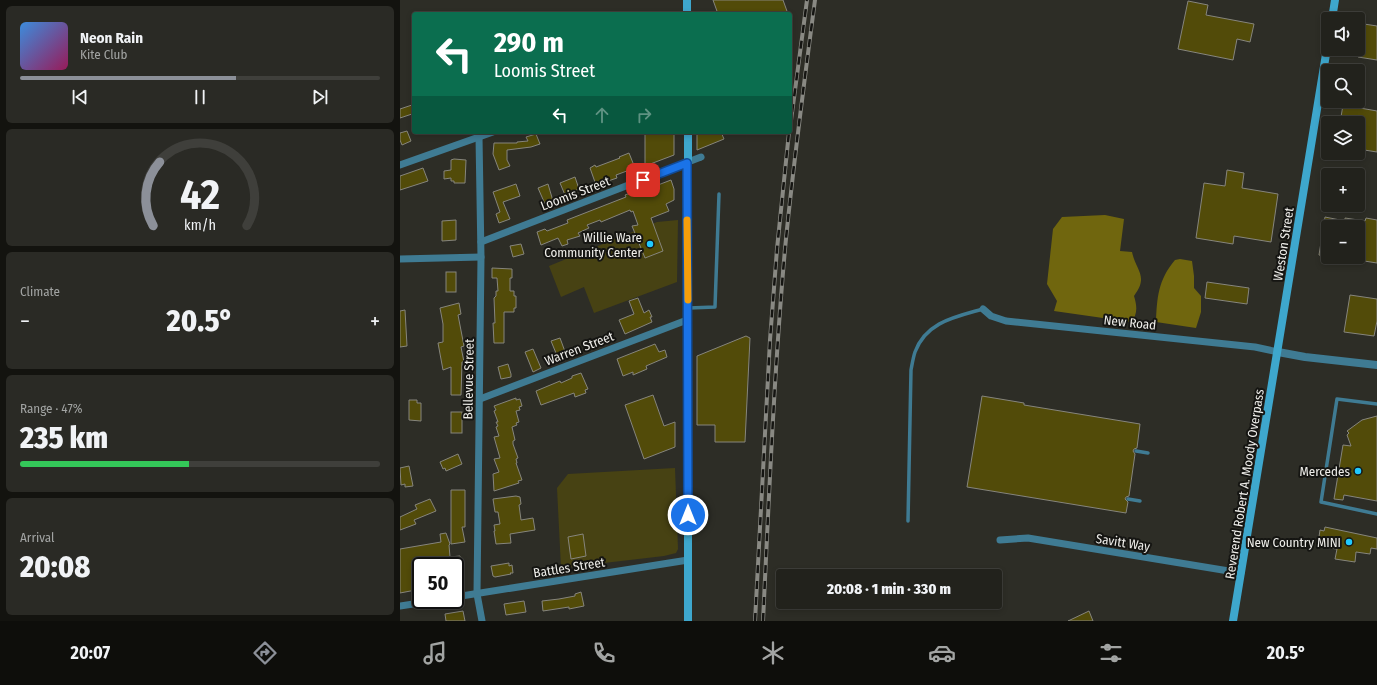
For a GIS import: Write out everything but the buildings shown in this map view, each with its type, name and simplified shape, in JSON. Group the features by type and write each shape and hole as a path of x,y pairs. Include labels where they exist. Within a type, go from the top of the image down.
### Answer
{"main road":[{"path":"687,0 687,12"},
{"path":"1333,12 1335,0"},
{"name":"Weston Street","path":"1278,352 1326,56"},
{"path":"688,134 688,621"},
{"name":"Reverend Robert A. Moody Overpass","path":"1233,621 1278,352"}],"street":[{"path":"400,165 487,134"},
{"name":"Bellevue Street","path":"479,137 481,257 477,594 482,621"},
{"name":"Loomis Street","path":"481,242 701,157"},
{"path":"400,259 481,257"},
{"name":"New Road","path":"983,309 991,316 1006,321 1255,347 1278,352"},
{"name":"Warren Street","path":"480,399 688,320"},
{"path":"1278,352 1305,357 1377,365"},
{"name":"Savitt Way","path":"1000,540 1028,538 1241,573"},
{"name":"Battles Street","path":"464,596 688,560"},
{"path":"400,606 412,604"}],"lane":[{"path":"688,308 715,307 719,194"},
{"path":"908,521 911,370 915,352 924,335 937,324 983,309"},
{"path":"1377,404 1337,399 1321,502 1377,514"},
{"path":"1136,451 1148,453"},
{"path":"1128,500 1140,501"}],"shaded area":[{"path":"1105,215 1124,219 1120,251 1132,252 1141,278 1141,283 1134,296 1136,313 1131,322 1054,311 1057,301 1047,284 1053,229 1062,217"},
{"path":"678,220 677,282 594,313 584,287 561,297 549,266 657,222"},
{"path":"1180,259 1192,261 1194,288 1201,296 1201,312 1196,328 1156,322 1158,297 1162,282 1169,267 1175,260"},
{"path":"675,468 678,549 676,553 664,556 561,568 557,488 568,474"}],"railway":[{"path":"792,113 807,0"},
{"path":"763,621 781,296 795,156 815,0"},
{"path":"755,621 770,340 777,249 789,134"}],"slow traffic":[{"path":"687,220 688,300"}],"place":[{"name":"Willie Ware Community Center","path":"650,244"},
{"name":"Mercedes","path":"1358,471"},
{"name":"New Country MINI","path":"1349,542"}],"route":[{"path":"643,180 687,163 688,515"}]}
